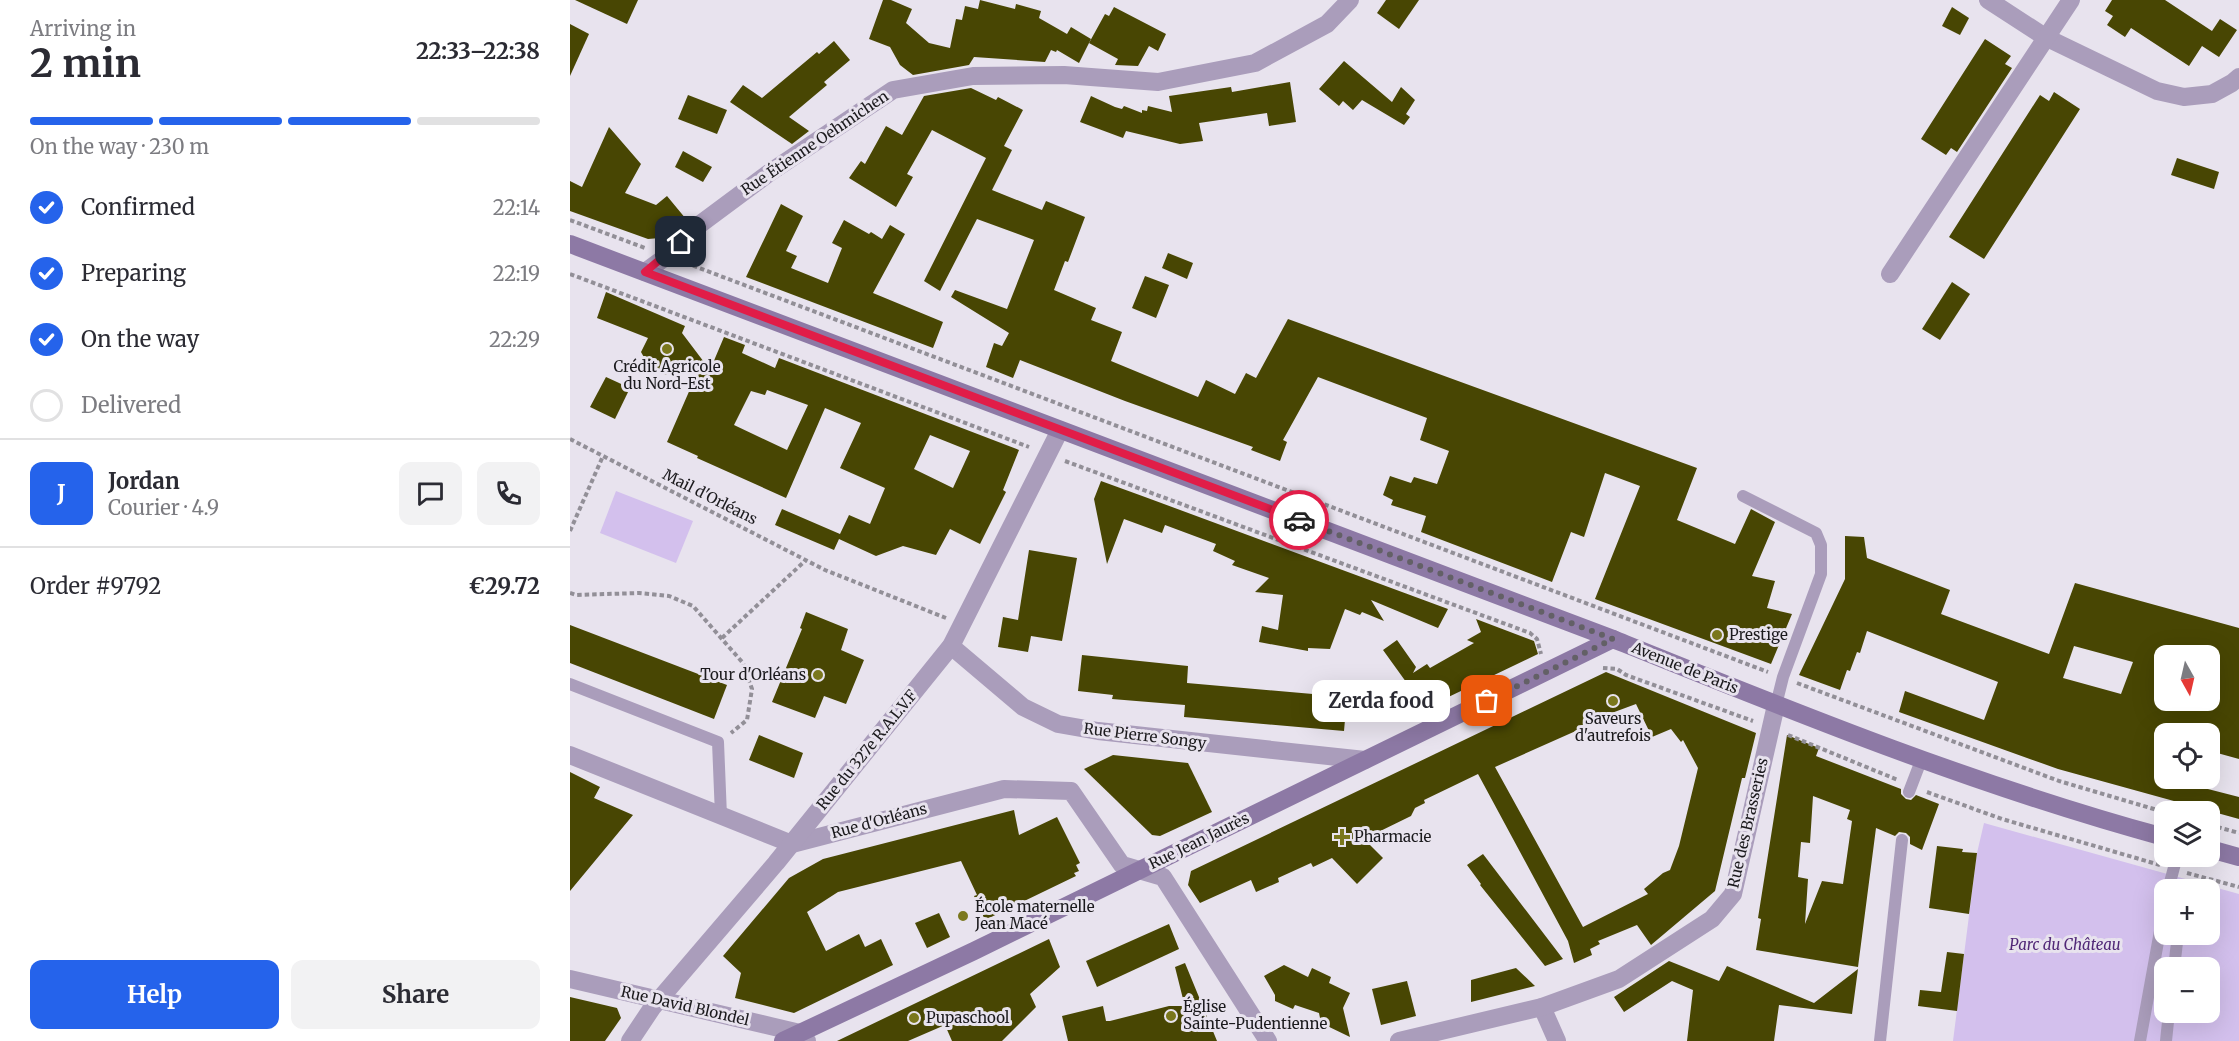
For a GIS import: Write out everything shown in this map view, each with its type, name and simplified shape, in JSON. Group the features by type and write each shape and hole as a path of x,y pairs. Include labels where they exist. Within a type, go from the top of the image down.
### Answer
{"main road":[{"name":"Avenue de Paris","path":"570,244 1613,639 1776,705 2092,817 2154,834"},
{"name":"Rue Jean Jaurès","path":"797,1038 1613,639"},
{"path":"2220,852 2239,857"}],"street":[{"name":"Rue Étienne Oehmichen","path":"645,272 667,256 695,228 769,172 893,90 973,76 1064,75 1158,82 1233,68 1255,63 1327,24 1350,0"},
{"path":"1988,0 2045,37 2157,91 2184,97 2212,94 2239,77"},
{"path":"1890,274 2071,0"},
{"name":"Rue du 327e R.A.L.V.F","path":"630,1041 660,999 792,844 951,646 1060,430"},
{"name":"Rue Pierre Songy","path":"951,646 1023,707 1058,724 1098,731 1365,760"},
{"name":"Rue des Brasseries","path":"1399,1041 1542,1007 1619,979 1712,919 1733,894 1776,705"},
{"path":"570,755 792,844"},
{"name":"Rue d'Orléans","path":"792,844 1004,789 1071,790 1122,865 1163,877 1268,1041"},
{"name":"Rue David Blondel","path":"570,979 660,999 797,1038"},
{"path":"1542,1007 1557,1041"}],"lane":[{"path":"1743,496 1816,533 1821,545 1821,574 1783,677 1776,705"},
{"path":"570,684 718,741 721,816"},
{"path":"1910,789 1922,758"},
{"path":"1880,1041 1902,840"},
{"path":"2171,879 2173,869"},
{"path":"2140,1041 2157,945"},
{"path":"2166,1041 2168,1023"}],"path":[{"path":"570,220 2059,781 2154,809"},
{"path":"570,274 1530,633 1537,639 1541,658 1548,671"},
{"name":"Mail d'Orléans","path":"570,439 825,570 962,624"},
{"path":"570,531 603,456"},
{"path":"722,638 806,560"},
{"path":"570,593 576,595 639,593 669,596 693,606 743,663 752,689 747,720 738,729 718,741"},
{"path":"1596,669 1606,667 1617,669 1626,675 1770,727 1910,789 2002,819 2239,887"},
{"path":"2220,828 2239,833"}],"green space":[{"path":"616,491 693,521 676,563 600,533"},
{"name":"Parc du Château","path":"1984,823 2185,879 2154,879 2154,945 2220,945 2220,889 2239,894 2239,1041 1953,1041 1977,853"}],"building":[{"path":"575,0 638,0 627,24"},
{"path":"883,0 891,0 912,9 906,23 929,43 950,48 956,19 962,20 965,6 978,9 980,0 1015,9 1016,4 1041,11 1039,18 1067,34 1071,27 1091,39 1079,63 1057,50 1056,52 1051,50 1045,62 974,57 969,65 913,75 900,65 890,47 869,39"},
{"path":"1386,0 1419,0 1399,29 1377,13"},
{"path":"2112,0 2165,0 2212,31 2220,19 2237,30 2219,57 2202,46 2189,66 2131,28 2125,37 2107,25 2113,16 2105,11"},
{"path":"1114,7 1166,34 1158,51 1149,46 1138,66 1115,65 1118,59 1089,43 1105,14 1109,16"},
{"path":"1952,7 1969,18 1960,35 1942,26"},
{"path":"570,24 589,34 570,76"},
{"path":"1985,39 2011,56 2005,64 2012,68 1957,152 1951,148 1946,155 1921,139"},
{"path":"834,41 850,60 824,82 827,85 789,117 809,131 792,144 730,102 743,85 762,98 817,52 819,54"},
{"path":"1344,61 1392,102 1401,87 1415,100 1406,114 1410,117 1404,125 1362,100 1353,110 1343,101 1339,106 1319,89"},
{"path":"1290,82 1296,122 1269,126 1267,113 1199,123 1203,141 1180,144 1126,131 1123,138 1080,122 1091,96 1115,107 1122,109 1124,106 1142,113 1142,110 1147,111 1148,106 1172,112 1169,96 1231,87 1232,92"},
{"path":"971,88 996,100 998,97 1023,110 1004,146 1012,150 992,190 1042,210 1046,201 1085,217 1068,262 1065,261 1054,290 1096,308 1091,320 1122,332 1111,361 1198,397 1206,380 1235,394 1246,373 1256,378 1288,319 1697,468 1677,520 1735,544 1751,509 1775,522 1752,576 1775,581 1767,608 1792,614 1771,664 1595,599 1640,486 1605,473 1584,537 1571,532 1552,582 1421,532 1426,516 1391,505 1393,500 1383,495 1390,476 1411,483 1414,477 1437,484 1449,451 1420,440 1427,418 1318,377 1283,440 1287,442 1280,461 1251,450 1253,447 1020,360 1013,378 986,367 994,343 1002,346 1009,333 951,297 955,290 1007,309 1034,240 977,219 940,291 924,281 986,158 932,130 907,174 913,177 896,207 849,178 861,161 865,164 886,126 902,135 924,96"},
{"path":"2054,92 2080,109 1984,259 1949,237 2040,95 2049,101"},
{"path":"688,95 727,110 717,134 678,119"},
{"path":"609,127 641,164 625,193 656,205 667,196 686,219 660,238 648,239 570,211 570,181 582,187"},
{"path":"683,151 712,167 703,182 675,167"},
{"path":"2177,158 2219,172 2214,189 2171,175"},
{"path":"781,204 803,216 786,251 797,256 791,268 828,283 842,248 832,243 844,220 882,239 890,225 905,234 873,293 943,322 933,348 746,277"},
{"path":"1168,253 1193,263 1187,279 1162,268"},
{"path":"1145,276 1169,285 1156,318 1132,308"},
{"path":"1952,282 1970,294 1940,340 1922,329"},
{"path":"606,292 685,326 682,333 710,370 724,337 745,345 742,353 775,368 779,358 1019,450 1003,490 1006,492 980,544 950,529 936,555 903,546 876,556 839,539 834,550 775,525 782,509 840,534 849,515 870,524 885,488 840,468 861,423 825,408 786,498 667,442 701,364 665,375 650,368 641,352 648,338 597,318","holes":["767,390 808,405 787,450 734,425 751,391 765,395","930,435 970,451 953,488 914,469"]},
{"path":"606,377 630,388 615,419 590,407"},
{"path":"1101,481 1448,609 1438,628 1371,600 1384,621 1362,612 1360,615 1345,609 1330,649 1308,648 1308,651 1259,642 1262,626 1278,630 1283,595 1255,592 1269,578 1232,565 1235,561 1213,551 1216,544 1165,525 1162,533 1124,519 1107,564 1094,499"},
{"path":"1845,536 1864,537 1867,558 1950,590 1941,614 2049,654 2075,583 2239,628 2239,759 2220,754 2220,723 2154,723 2154,789 2208,789 2239,797 2239,819 2220,814 2220,801 2174,801 2058,769 1899,712 1905,691 1984,720 1998,682 1867,631 1860,653 1857,652 1850,671 1847,670 1840,690 1799,675 1845,579","holes":["2074,646 2133,662 2121,694 2063,678"]},
{"path":"1029,550 1077,558 1062,641 1031,636 1028,652 998,647 1003,617 1018,620"},
{"name":"Tour d'Orléans","path":"806,612 848,629 841,650 864,660 846,704 824,696 815,718 772,702 802,629 800,628"},
{"path":"1476,619 1534,641 1538,654 1413,714 1406,699 1414,693 1383,650 1397,640 1416,667 1413,673 1427,664 1430,668 1474,643 1467,640 1481,632"},
{"path":"570,625 727,685 714,719 570,663"},
{"path":"1082,655 1188,666 1187,683 1347,697 1344,731 1184,717 1185,705 1112,699 1113,695 1078,691"},
{"path":"1606,672 1756,733 1745,778 1742,778 1715,891 1651,945 1637,925 1598,941 1600,944 1590,949 1592,955 1574,963 1568,941 1478,774 1424,800 1425,803 1415,808 1411,816 1364,839 1383,858 1357,884 1332,858 1313,867 1311,863 1278,878 1279,882 1256,892 1251,880 1200,903 1188,885 1191,871","holes":["1636,704 1652,737 1671,729 1681,742 1683,740 1698,768 1679,846 1670,870 1644,889 1648,894 1583,927 1495,767 1578,730 1577,728 1609,712 1609,714"]},
{"path":"759,735 803,753 794,778 749,760"},
{"path":"1787,735 1819,748 1816,756 1901,789 1901,794 1906,799 1911,800 1916,795 1939,804 1922,850 1910,844 1910,837 1906,833 1899,832 1895,836 1876,828 1858,967 1756,950 1761,919 1758,918","holes":["1813,796 1850,810 1847,819 1852,821 1843,884 1822,881 1805,924 1808,879 1798,877 1801,842 1810,843"]},
{"path":"1113,755 1188,763 1212,812 1160,836 1152,835 1084,769"},
{"path":"570,772 600,787 594,798 633,815 570,891"},
{"path":"1014,810 1019,835 1057,817 1080,863 1076,865 1079,871 1074,873 1076,876 985,920 974,896 977,895 961,861 838,892 807,912 826,951 859,934 865,947 881,939 893,965 794,1013 735,998 741,973 723,956 789,878 823,859"},
{"path":"1937,846 1977,853 1969,914 1929,908"},
{"path":"1483,854 1563,959 1545,966 1480,885 1467,865"},
{"path":"939,913 950,937 927,948 915,923"},
{"path":"1169,924 1179,949 1097,987 1086,961"},
{"path":"1049,939 1060,967 1030,994 1036,1007 1002,1041 952,1041 945,1025 908,1041 837,1041"},
{"path":"1947,952 1964,954 1957,1011 1918,1006 1920,990 1941,992"},
{"path":"1669,961 1719,981 1727,966 1814,1003 1858,969 1852,1014 1779,1005 1774,1041 1687,1041 1693,990 1672,981 1624,1012 1614,997"},
{"name":"Église Sainte-Pudentienne","path":"1185,963 1217,1041 1068,1041 1062,1016 1103,1006 1106,1021 1110,1021 1169,1006 1182,1006 1184,1003 1175,967"},
{"path":"1284,965 1308,977 1312,968 1331,977 1329,983 1350,993 1343,1008 1350,1037 1321,1023 1319,1013 1295,1005 1293,1009 1275,1001 1275,995 1264,976"},
{"path":"1516,968 1535,986 1471,1002 1471,980"},
{"path":"1407,981 1416,1016 1381,1025 1372,989"},
{"path":"570,997 617,1008 621,1018 605,1041 570,1041"}],"way so far":[{"path":"1299,520 1613,639 1487,701"}],"place":[{"name":"Crédit Agricole du Nord-Est","path":"667,349"},
{"name":"Prestige","path":"1717,635"},
{"name":"Tour d'Orléans","path":"818,675"},
{"name":"Zerda food","path":"1487,701"},
{"name":"Saveurs d'autrefois","path":"1613,701"},
{"name":"Pharmacie","path":"1342,837"},
{"name":"École maternelle Jean Macé","path":"963,916"},
{"name":"Église Sainte-Pudentienne","path":"1171,1016"},
{"name":"Pupaschool","path":"914,1018"}],"route":[{"path":"681,242 645,272 1299,520"}]}
